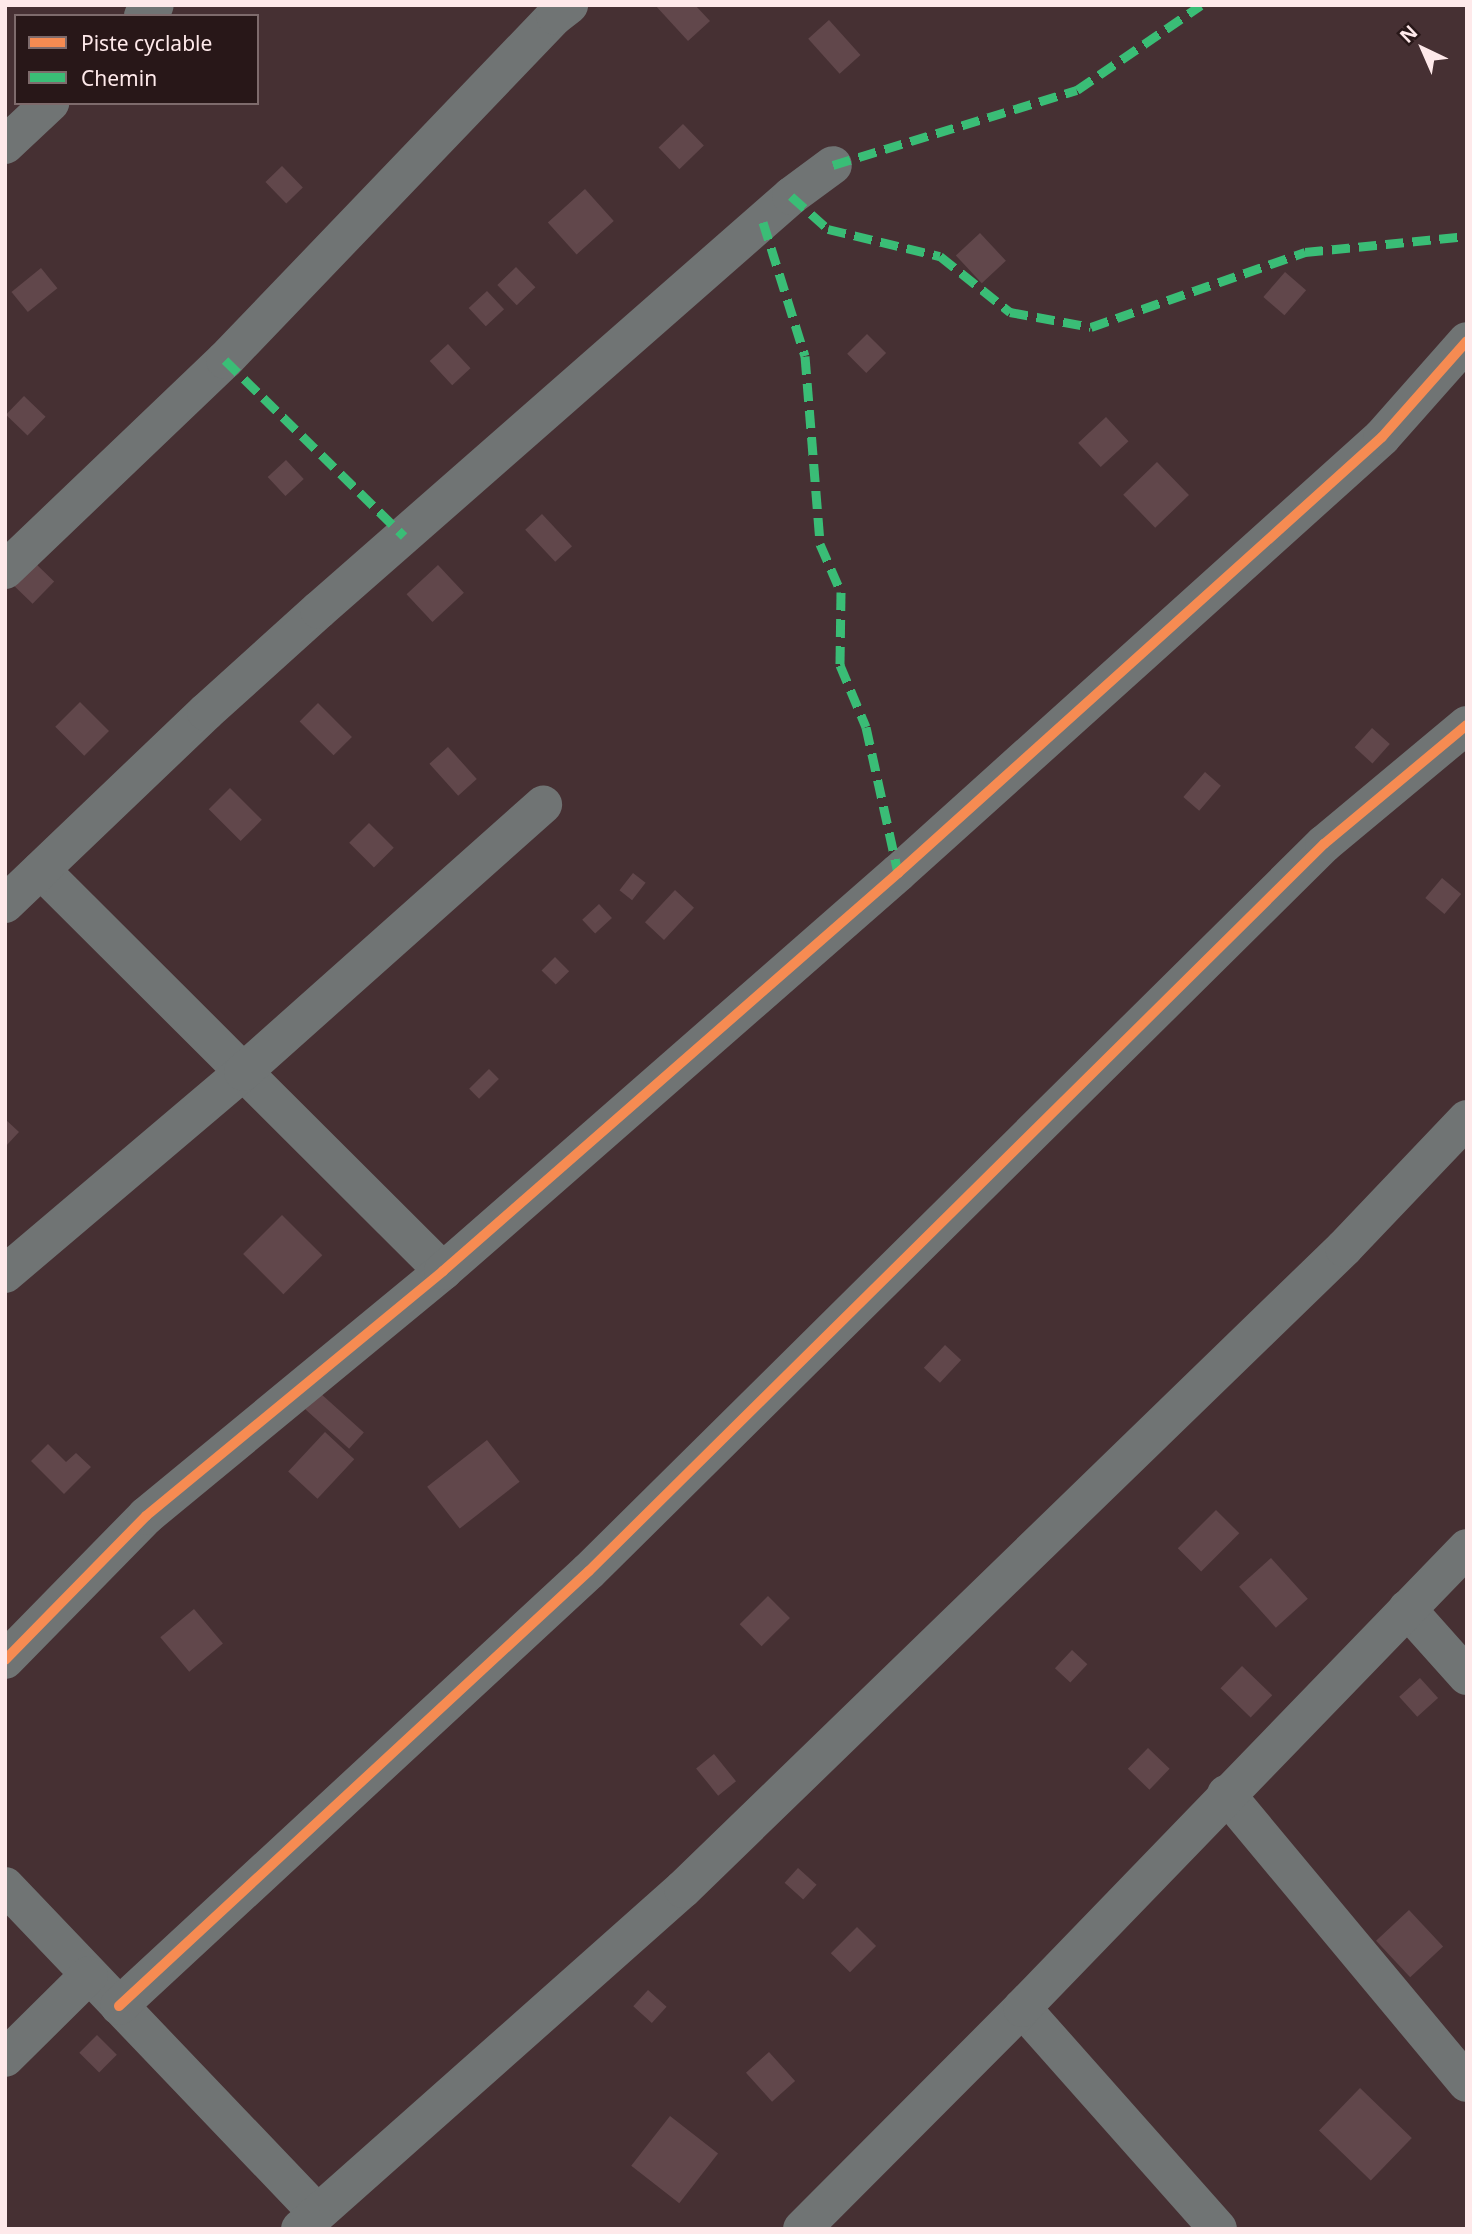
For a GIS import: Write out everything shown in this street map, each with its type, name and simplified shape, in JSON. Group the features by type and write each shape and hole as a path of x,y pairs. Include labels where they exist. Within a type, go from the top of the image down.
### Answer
{"street":[{"path":"5,570 225,360 555,16 569,5"},
{"path":"5,145 48,105"},
{"path":"5,904 206,712 319,610 791,196 833,165"},
{"path":"5,1660 146,1516 443,1271 898,873 1382,437 1467,341"},
{"path":"120,2006 589,1571 1324,844 1467,725"},
{"path":"5,1274 243,1072 543,805"},
{"path":"41,870 443,1271"},
{"path":"5,1886 120,2006 308,2221 693,1880 1344,1248 1467,1119"},
{"path":"802,2229 1022,2008 1226,1794 1467,1548"},
{"path":"1407,1609 1467,1676"},
{"path":"1226,1794 1467,2083"},
{"path":"5,2058 89,1975"},
{"path":"1022,2008 1218,2229"}],"building":[{"path":"655,5 695,5 710,21 688,41"},
{"path":"829,20 860,55 840,74 808,39"},
{"path":"683,124 704,146 679,169 659,148"},
{"path":"282,166 303,188 286,204 265,182"},
{"path":"585,189 614,221 577,254 548,222"},
{"path":"980,233 1006,261 982,283 956,256"},
{"path":"516,267 535,287 517,305 497,285"},
{"path":"41,268 57,288 28,312 11,292"},
{"path":"1285,272 1306,290 1284,315 1263,297"},
{"path":"487,291 504,309 486,326 469,308"},
{"path":"867,334 886,353 866,373 847,354"},
{"path":"448,344 471,368 452,385 430,361"},
{"path":"24,396 46,417 28,436 6,415"},
{"path":"1106,417 1129,441 1101,467 1078,443"},
{"path":"286,460 304,479 285,496 268,477"},
{"path":"1157,462 1189,495 1155,528 1123,495"},
{"path":"542,514 572,546 555,562 525,530"},
{"path":"34,562 54,581 33,604 12,584"},
{"path":"438,565 464,593 432,622 407,594"},
{"path":"80,702 109,731 84,756 55,727"},
{"path":"318,703 352,737 334,755 300,721"},
{"path":"1372,728 1390,744 1372,763 1355,747"},
{"path":"448,747 477,779 458,796 429,764"},
{"path":"1205,772 1221,786 1199,811 1183,797"},
{"path":"230,788 262,820 241,841 209,809"},
{"path":"369,823 394,848 374,868 349,843"},
{"path":"633,873 646,883 632,900 619,890"},
{"path":"1442,878 1461,894 1444,914 1425,898"},
{"path":"675,890 694,908 664,940 645,922"},
{"path":"599,904 612,918 595,934 582,920"},
{"path":"555,957 569,971 556,985 542,970"},
{"path":"489,1069 499,1079 479,1099 469,1089"},
{"path":"5,1119 19,1132 5,1147"},
{"path":"282,1215 322,1255 283,1294 243,1254"},
{"path":"945,1345 961,1360 940,1383 924,1368"},
{"path":"320,1393 364,1432 349,1449 305,1409"},
{"path":"325,1432 354,1459 317,1499 288,1471"},
{"path":"487,1440 520,1482 460,1529 427,1487"},
{"path":"48,1444 66,1462 76,1453 91,1467 64,1494 31,1461"},
{"path":"1216,1510 1239,1533 1201,1572 1178,1548"},
{"path":"1271,1558 1308,1599 1276,1628 1239,1587"},
{"path":"768,1596 790,1618 762,1646 740,1624"},
{"path":"194,1609 223,1643 189,1672 160,1637"},
{"path":"1072,1650 1087,1664 1070,1683 1055,1668"},
{"path":"1242,1666 1272,1695 1251,1717 1220,1688"},
{"path":"1420,1678 1438,1698 1417,1717 1399,1697"},
{"path":"1148,1748 1170,1769 1149,1790 1128,1769"},
{"path":"714,1754 736,1781 718,1796 696,1768"},
{"path":"798,1868 817,1885 803,1900 785,1883"},
{"path":"1409,1910 1443,1947 1410,1977 1376,1941"},
{"path":"857,1927 876,1946 850,1972 831,1953"},
{"path":"648,1990 667,2007 652,2023 633,2006"},
{"path":"97,2035 117,2055 99,2072 79,2053"},
{"path":"769,2052 795,2081 772,2102 746,2073"},
{"path":"1360,2088 1412,2138 1371,2180 1319,2130"},
{"path":"670,2116 718,2154 679,2203 631,2166"}],"marked path":[{"path":"833,165 1077,90 1201,5"},
{"path":"791,196 828,229 940,256 1010,312 1091,327 1305,252 1467,236"},
{"path":"763,222 805,356 820,544 841,592 840,665 866,727 898,873"},
{"path":"225,360 404,536"}],"cycle path":[{"path":"5,1660 146,1516 443,1271 898,873 1382,437 1467,341"},
{"path":"119,2006 589,1571 1324,844 1467,725"}]}
